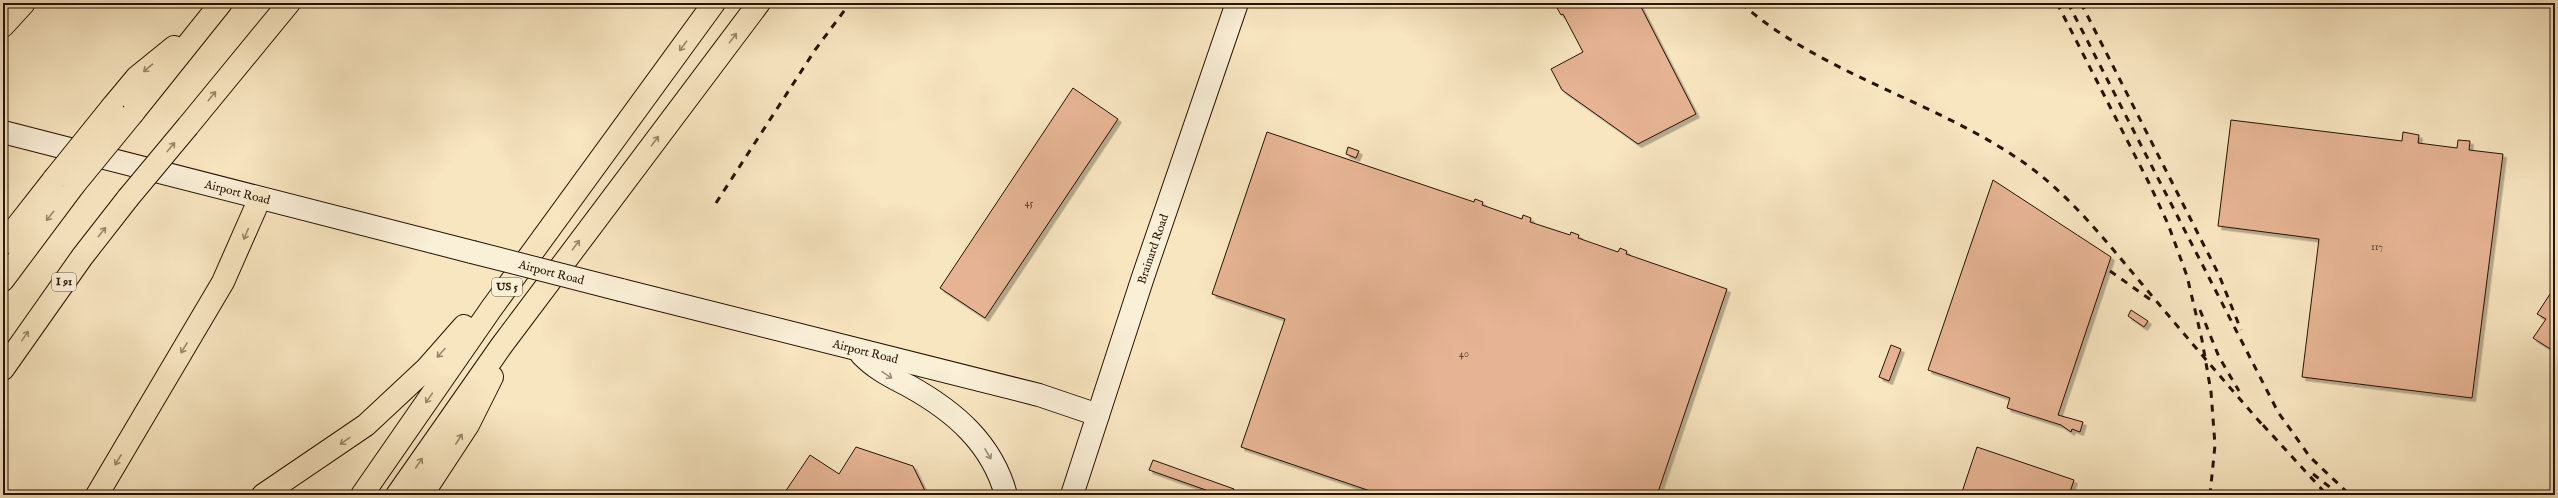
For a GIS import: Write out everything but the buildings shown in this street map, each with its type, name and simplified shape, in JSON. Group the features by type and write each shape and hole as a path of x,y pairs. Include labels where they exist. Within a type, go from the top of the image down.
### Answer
{"highway":[{"path":"3,26 24,3"},
{"name":"I 91","path":"3,369 74,269 128,198 289,3"},
{"name":"US 5","path":"362,495 496,303 714,3"},
{"name":"US 5","path":"396,495 520,322 759,3"},
{"path":"3,280 112,107 137,77 216,10"},
{"path":"3,244 133,113 216,10"},
{"path":"263,495 366,425 427,368 471,317 603,136 656,82"},
{"path":"97,495 223,282 260,198"},
{"path":"422,495 468,425 520,322"}],"main road":[{"name":"Brainard Road","path":"1072,495 1237,3"},
{"name":"Airport Road","path":"3,132 857,351 1039,394 1098,415"},
{"path":"857,351 878,369 941,405 965,425 990,457 1006,495"}],"railway":[{"path":"716,203 815,50 850,3"},
{"path":"1741,3 1771,27 1805,48 1839,67 1948,119 1984,138 2035,171 2084,216 2266,429"},
{"path":"2057,3 2150,185 2168,224 2187,276 2202,340 2211,392 2215,445 2210,495"},
{"path":"2068,3 2278,412 2310,457 2350,495"},
{"path":"2081,3 2219,275 2241,330"},
{"path":"2110,271 2151,300"},
{"path":"2200,310 2219,357 2239,391"},
{"path":"2263,425 2327,495"},
{"path":"2313,474 2340,495"}]}
